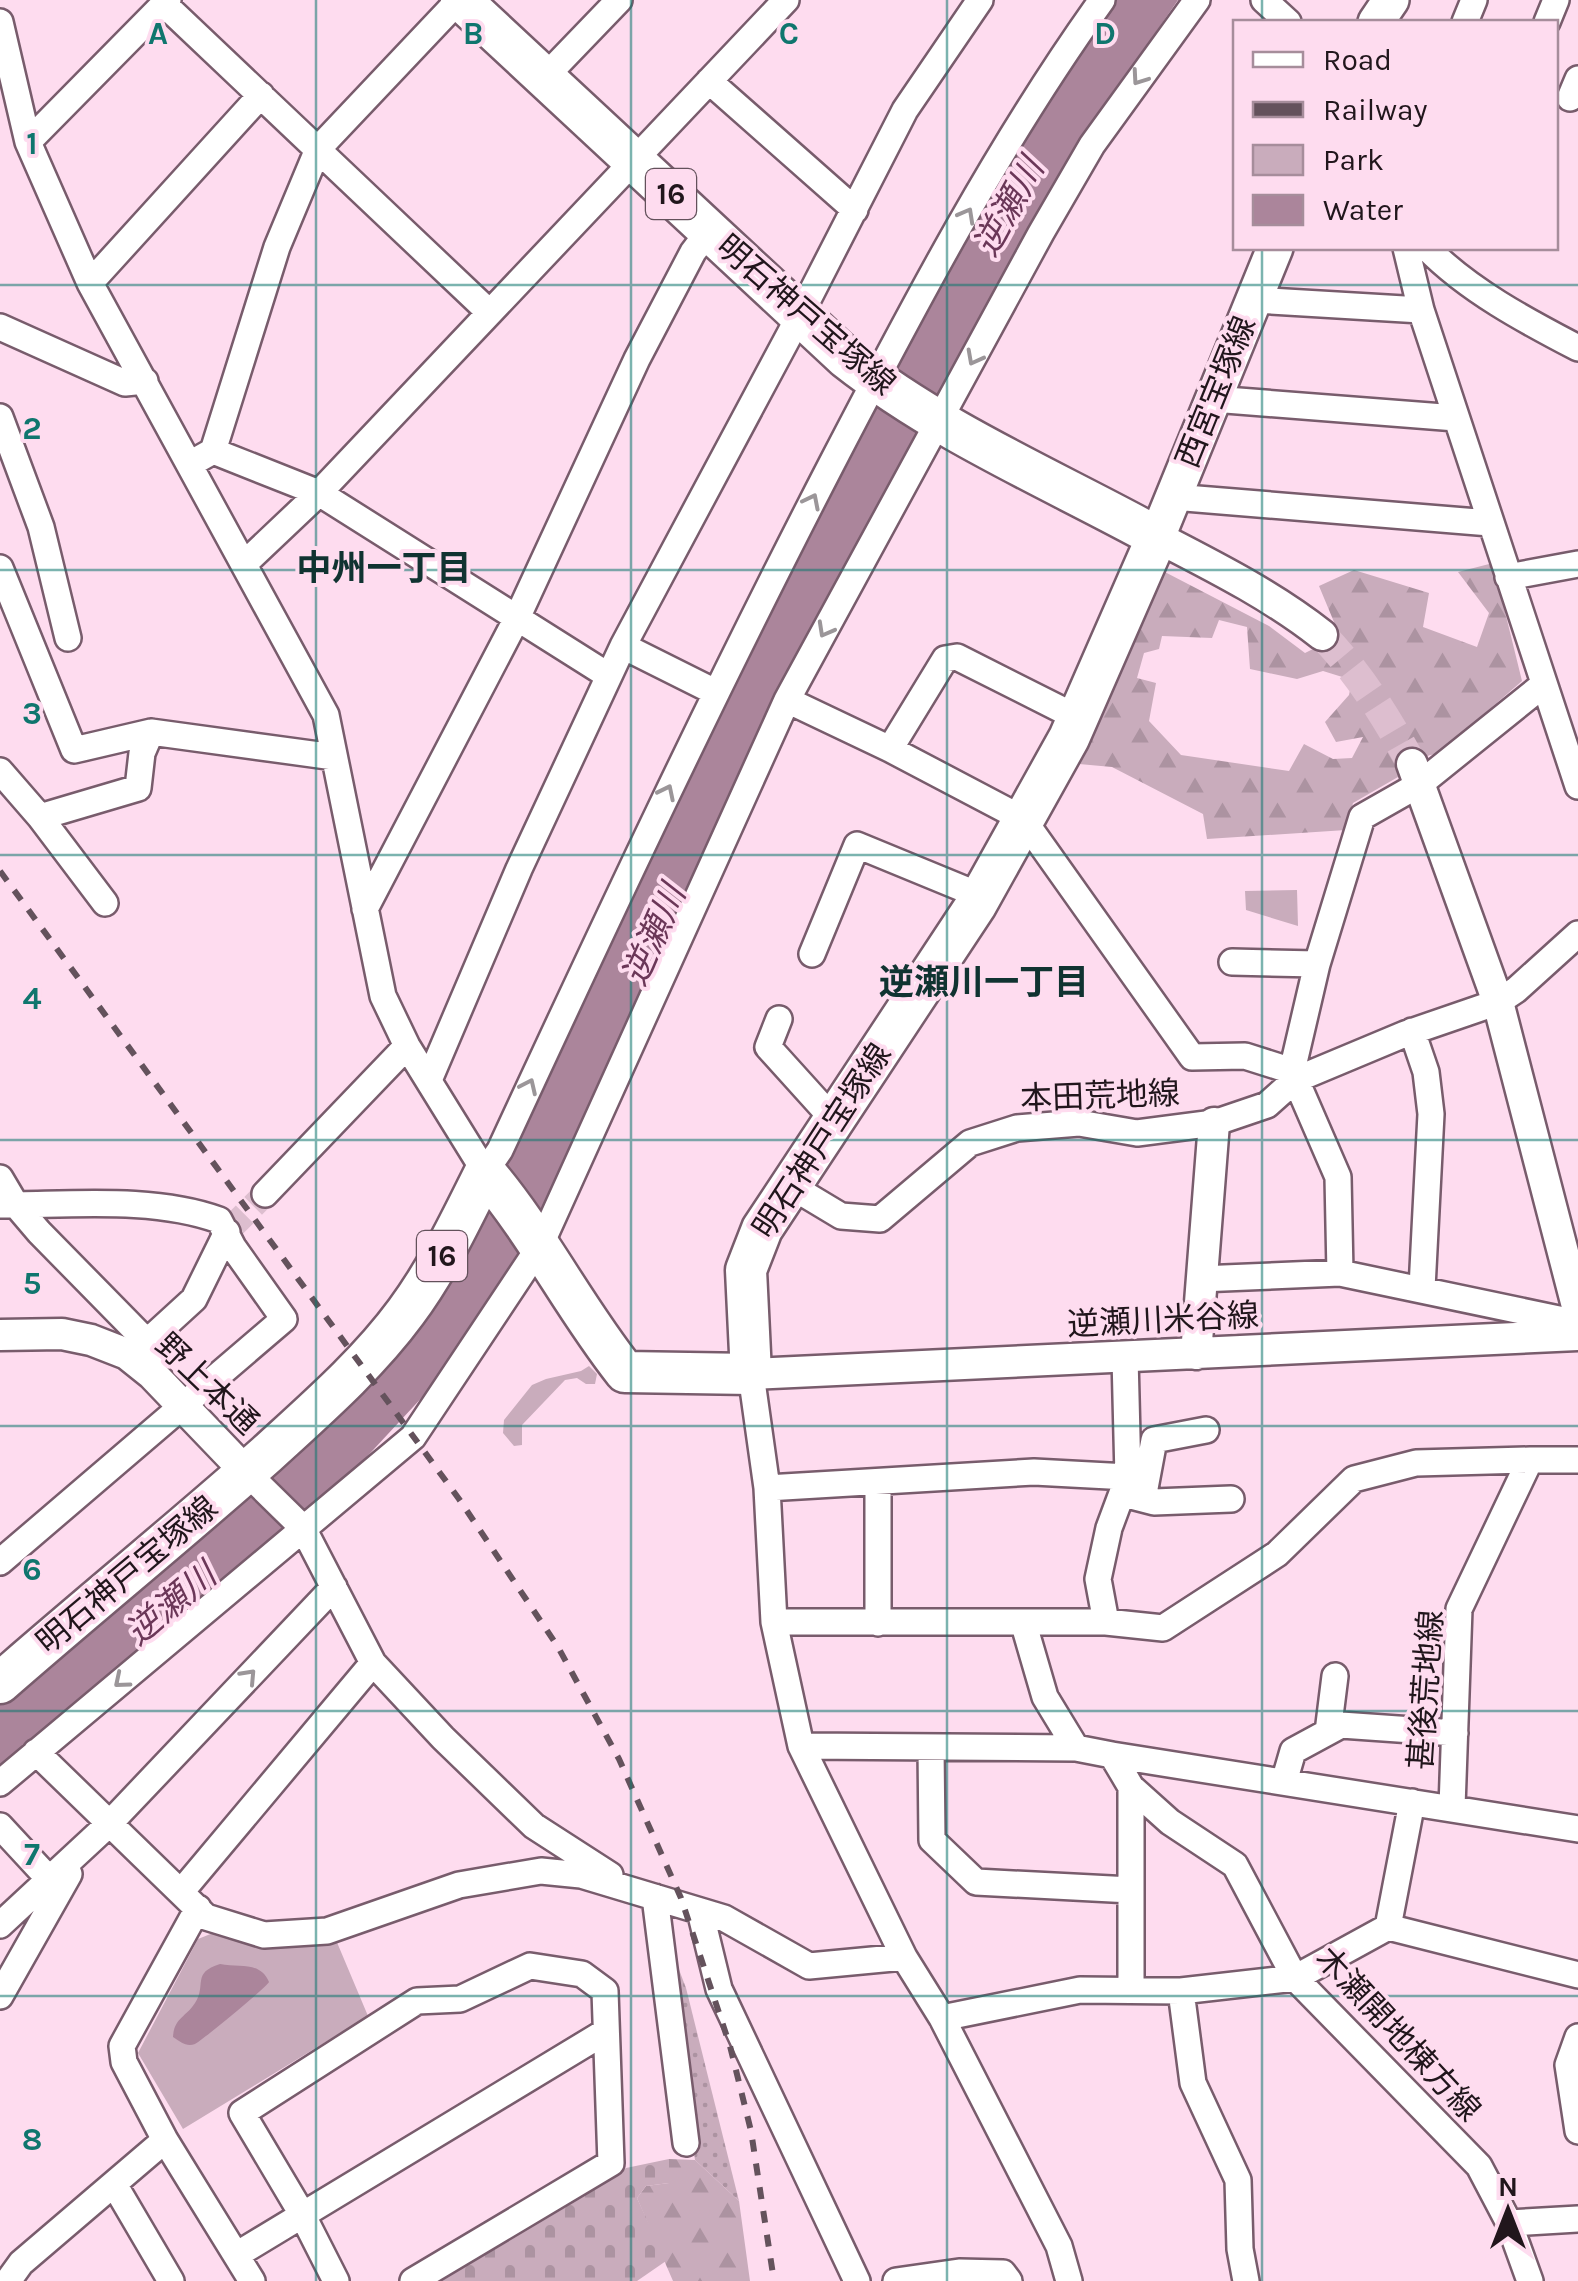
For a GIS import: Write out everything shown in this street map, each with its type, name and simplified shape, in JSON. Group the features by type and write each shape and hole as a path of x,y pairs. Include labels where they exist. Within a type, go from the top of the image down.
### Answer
{"main road":[{"name":"明石神戸宝塚線","path":"460,0 800,315 879,383 935,419 1158,537 1078,718 980,896 762,1229 746,1270 751,1374"},
{"name":"西宮宝塚線","path":"1158,537 1274,250"},
{"name":"明石神戸宝塚線","path":"0,1683 249,1475 346,1380 389,1333 490,1179"},
{"path":"490,1179 625,1372 751,1374"}],"street":[{"path":"0,11 10,0"},
{"path":"190,464 213,451 277,247 318,149 460,0"},
{"path":"544,78 619,0"},
{"path":"244,564 319,493 786,0"},
{"path":"430,1080 519,869 622,646 905,110 980,0"},
{"path":"490,1179 500,1150 715,692 1018,124 1102,0"},
{"path":"0,1783 298,1524 413,1437 536,1241 787,700 935,419 1092,145 1197,0"},
{"path":"1264,0 1286,20"},
{"path":"28,142 166,2 489,312"},
{"path":"0,22 28,142 90,283 326,716 383,996 407,1046 490,1179"},
{"path":"709,81 855,210"},
{"path":"90,283 261,96"},
{"path":"365,910 517,618 637,359 693,252 709,231"},
{"path":"1406,250 1421,310 1578,786"},
{"path":"1429,250 1489,297 1578,348"},
{"path":"1254,300 1421,310"},
{"path":"0,327 124,383 145,382"},
{"path":"1213,399 1456,418"},
{"path":"0,417 8,463 41,527 68,638"},
{"path":"213,451 319,493 609,676"},
{"path":"1173,497 1490,523"},
{"path":"1158,537 1246,582 1322,635"},
{"path":"1508,577 1578,564"},
{"path":"0,568 74,750 151,732 334,757"},
{"path":"622,646 715,692"},
{"path":"890,749 945,659 956,657 1078,718"},
{"path":"1340,1273 1338,1177 1294,1075 1316,964 1362,817 1543,685"},
{"path":"787,700 1023,819 1192,1057 1245,1056 1294,1075"},
{"path":"40,817 138,788 142,753 151,732"},
{"path":"0,771 105,902"},
{"path":"1416,774 1498,1002 1567,1220 1578,1310"},
{"path":"812,954 857,846 980,896"},
{"name":"本田荒地線","path":"790,1186 841,1216 880,1219 970,1142 1017,1128 1079,1123 1138,1133 1214,1124 1267,1105 1294,1075 1498,1002 1578,934"},
{"path":"1232,962 1316,964"},
{"path":"780,1019 768,1048 834,1120"},
{"path":"1412,1031 1426,1072 1431,1114 1422,1288"},
{"path":"265,1194 407,1046"},
{"path":"1196,1354 1214,1124"},
{"path":"0,1178 8,1205 147,1342 152,1374"},
{"path":"0,1562 284,1319 219,1220 192,1210 55,1202 8,1205"},
{"path":"147,1342 194,1299 228,1232"},
{"path":"1200,1279 1340,1273 1578,1323"},
{"name":"野上本通","path":"0,1335 62,1334 127,1354 152,1374 249,1475"},
{"name":"逆瀬川米谷線","path":"751,1374 1578,1335"},
{"path":"1126,1357 1131,1490"},
{"path":"751,1374 767,1488 774,1622 801,1746 904,1957 942,2018 1059,2246 1069,2281"},
{"path":"1106,1622 1098,1579 1109,1528 1154,1440 1206,1430"},
{"name":"甚後荒地線","path":"1452,1808 1459,1609 1530,1460"},
{"path":"774,1622 1106,1622 1164,1628 1277,1554 1354,1479 1416,1464 1578,1460"},
{"path":"767,1488 1034,1472 1131,1490 1154,1502 1231,1499"},
{"path":"249,1475 298,1524 373,1662 443,1738 534,1826 615,1878 624,1888"},
{"path":"878,1482 878,1623"},
{"path":"0,1924 110,1823 334,1587"},
{"path":"1024,1624 1045,1697 1076,1748"},
{"path":"252,2281 165,2140 124,2062 122,2046 189,1900 373,1662"},
{"path":"1328,1732 1334,1676"},
{"path":"1284,1782 1293,1751 1341,1725 1455,1733"},
{"path":"801,1746 1076,1748 1578,1830"},
{"path":"931,1746 932,1840 976,1882 1131,1890"},
{"path":"36,1752 206,1917 264,1936 327,1931 458,1885 541,1871 581,1875 724,1918 808,1966 904,1957"},
{"name":"木瀬開地棟方線","path":"1112,1755 1131,1788 1170,1822 1235,1864 1295,1978 1480,2166 1509,2223 1530,2281"},
{"path":"1131,1788 1132,1990"},
{"path":"1388,1927 1412,1802"},
{"path":"0,1826 50,1880"},
{"path":"0,1996 68,1876 71,1862"},
{"path":"654,1897 686,2142"},
{"path":"700,1911 719,1989 857,2281"},
{"path":"942,2018 1080,1990 1181,1991 1295,1978 1388,1927 1578,1975"},
{"path":"336,2281 302,2214 242,2113 417,2001 460,2000 530,1966 582,1974 606,1992 604,2032 611,2163 413,2281"},
{"path":"1181,1991 1193,2084 1238,2180 1240,2250 1246,2281"},
{"path":"238,2254 604,2032"},
{"path":"1578,2037 1568,2066 1578,2131"},
{"path":"8,2281 21,2262 165,2140"},
{"path":"114,2184 162,2277"},
{"path":"1509,2223 1578,2220"},
{"path":"896,2281 959,2272 1003,2273 1010,2281"}],"green space":[{"path":"1493,563 1522,681 1438,754 1400,769 1398,777 1353,803 1346,830 1207,839 1203,814 1112,767 1068,763 1161,570 1269,626 1305,653 1315,648 1334,622 1319,586 1354,570 1429,593 1423,627 1477,647 1489,613 1458,572","holes":["1219,620 1247,627 1250,669 1297,679 1323,671 1352,680 1349,695 1325,722 1336,742 1363,737 1352,758 1333,759 1304,744 1289,771 1181,755 1149,721 1156,683 1137,678 1144,653 1159,649 1162,636 1212,638"]},
{"path":"1297,890 1298,926 1246,910 1245,891"},
{"path":"589,1366 597,1374 595,1384 577,1378 565,1380 522,1425 522,1445 514,1446 503,1433 504,1420 532,1385"},
{"path":"213,1933 257,1944 336,1940 368,2016 183,2129 138,2053 198,1939"},
{"path":"670,1946 686,1988 739,2201 695,2160 666,1951"},
{"path":"669,2159 695,2160 739,2201 750,2281 673,2281 637,2198 646,2186 669,2183"},
{"path":"669,2159 669,2183 646,2186 637,2198 666,2261 637,2281 438,2281 626,2168"}],"water":[{"name":"逆瀬川","path":"1117,0 1178,0 1078,145 921,434 521,1260 440,1378 361,1463 0,1775 0,1699 465,1241 507,1165 649,841 760,608 1039,111"},
{"path":"220,1964 255,1968 269,1982 200,2041 184,2044 173,2037 176,2026 195,2003 206,1971"}],"tunnel":[{"path":"1322,635 1372,696 1412,764"},
{"path":"227,1232 265,1194"}],"railway":[{"path":"0,871 459,1499 558,1647 619,1759 681,1898 730,2046 751,2131 774,2281"}],"district":[{"name":"中州一丁目","path":"384,568"},
{"name":"逆瀬川一丁目","path":"984,982"}]}
